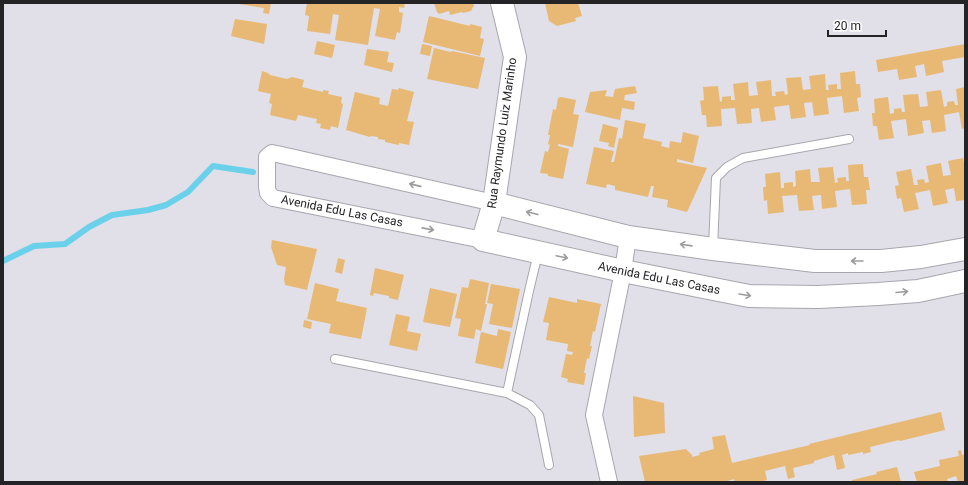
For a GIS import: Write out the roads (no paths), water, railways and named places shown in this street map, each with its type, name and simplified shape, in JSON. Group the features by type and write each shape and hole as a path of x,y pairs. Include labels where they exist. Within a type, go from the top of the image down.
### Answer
{"street":[{"name":"Rua Raymundo Luiz Marinho","path":"483,240 494,203 515,57 502,3"},
{"name":"Avenida Edu Las Casas","path":"965,249 921,257 881,261 815,262 713,249 628,237 494,203 278,154 272,153 267,157 268,193 274,198 749,296 878,294 918,291 965,282"},
{"path":"609,482 594,415 623,271 628,237"},
{"path":"878,294 881,261"}],"lane":[{"path":"713,249 716,178 727,167 742,158 849,140"},
{"path":"507,393 539,252"},
{"path":"335,359 507,393 530,405 538,415 550,465"}],"waterway":[{"path":"3,261 34,246 65,244 89,227 112,215 148,210 166,205 188,192 213,166 253,172"}]}
